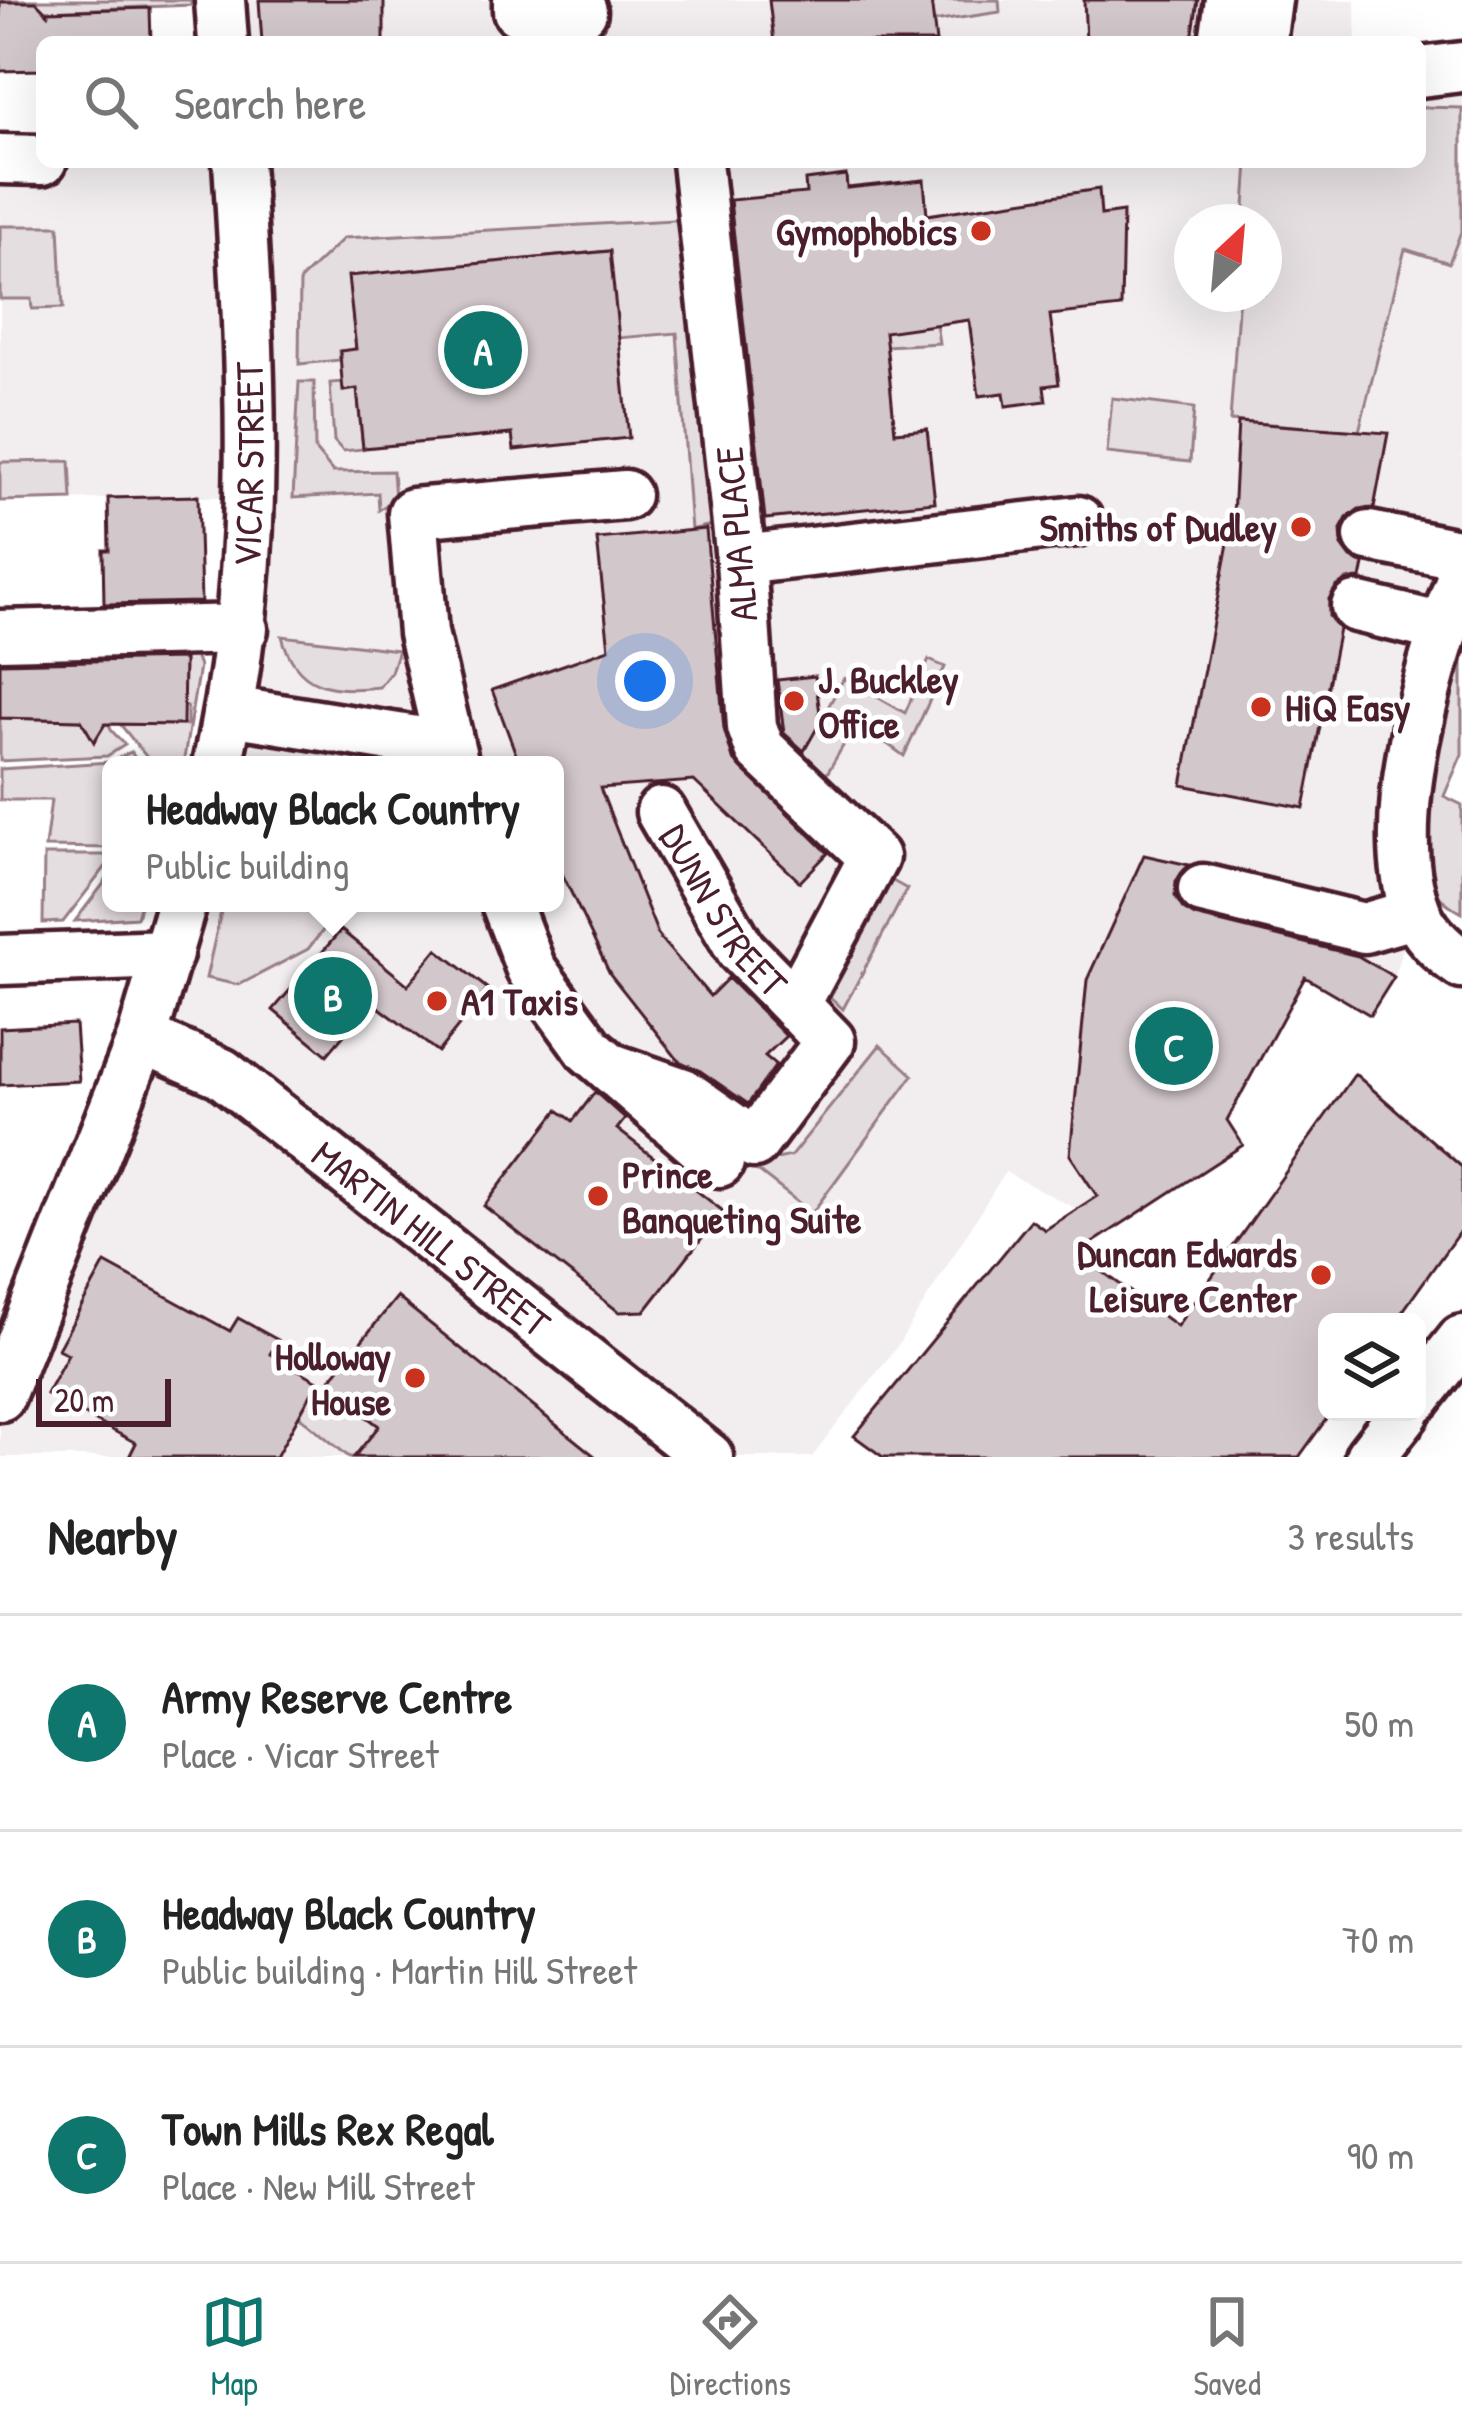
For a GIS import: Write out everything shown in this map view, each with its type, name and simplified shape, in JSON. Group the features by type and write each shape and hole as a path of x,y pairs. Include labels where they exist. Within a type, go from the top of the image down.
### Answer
{"street":[{"path":"220,0 223,36"},
{"path":"518,0 518,11 582,18"},
{"path":"1226,36 1230,0"},
{"path":"1262,36 1268,0"},
{"path":"1426,71 1462,67"},
{"path":"0,159 36,160"},
{"name":"VICAR STREET","path":"219,756 243,629 252,496 252,365 238,168"},
{"name":"ALMA PLACE","path":"698,168 741,560 752,727 760,748 869,866"},
{"path":"230,710 450,755 423,633 413,513 625,495"},
{"path":"741,560 1078,521"},
{"path":"1369,536 1462,555"},
{"path":"1462,576 1423,695 1402,851 1417,914 1438,947 1462,964"},
{"path":"1356,607 1444,628"},
{"path":"0,635 243,629"},
{"name":"DUNN STREET","path":"611,1068 683,1093 754,1143 830,1041 741,950 661,812"},
{"name":"DUNN STREET","path":"795,1005 869,866"},
{"path":"1203,889 1364,928 1417,914"},
{"path":"0,1396 142,1038 180,912"},
{"path":"509,912 531,969 590,1050 719,1162"},
{"path":"0,960 169,954"},
{"name":"MARTIN HILL STREET","path":"142,1038 222,1073 708,1457"},
{"path":"1426,1386 1462,1340"},
{"path":"1370,1457 1398,1421"}],"shaded area":[{"path":"0,0 191,0 191,5 45,11 36,2"},
{"path":"220,0 1355,0 1356,36 223,36"},
{"path":"931,0 999,0 1000,12 933,22"},
{"path":"1462,67 1462,576 1414,909 1394,977 1370,1015 1305,978 1227,1120 1243,1145 1098,1240 1077,1209 1005,1172 898,1345 812,1457 0,1457 0,1396 179,912 564,912 564,756 218,756 252,496 0,501 0,159 36,159 36,168 1426,168 1426,71"},
{"path":"1426,107 1462,108 1462,229 1449,263 1405,249 1359,431 1230,421 1238,312 1282,312 1282,204 1245,204 1248,168 1426,168"},
{"path":"691,219 719,523 691,530 677,333 618,338 609,251 349,276 356,349 339,351 340,360 299,364 300,280 344,238"},
{"path":"0,226 59,226 63,308 32,309 31,299 0,299"},
{"path":"922,232 939,343 886,346 875,235"},
{"path":"299,382 314,382 315,450 333,472 393,471 395,499 379,510 378,493 293,498"},
{"path":"342,382 344,391 357,389 363,449 343,451 334,441 330,383"},
{"path":"1112,398 1194,408 1190,462 1107,453"},
{"path":"70,461 72,499 0,501 0,462"},
{"path":"1462,635 1462,754 1444,796 1462,805 1462,913 1438,896 1428,882 1422,831 1431,760"},
{"path":"282,636 398,650 391,672 379,687 345,689 305,676"},
{"path":"184,650 195,656 199,667 184,756 146,756 120,724 187,725 187,707 183,706"},
{"path":"929,660 945,667 904,756 857,722 822,782 799,760 844,678 905,713"},
{"path":"0,718 81,720 102,728 108,720 125,745 107,756 0,761"},
{"path":"102,763 102,848 45,847 51,800 0,800 0,769"},
{"path":"44,855 102,855 102,872 63,922 43,923"},
{"path":"889,879 907,889 843,1009 828,995"},
{"path":"102,886 102,912 138,912 137,917 75,921"},
{"path":"221,912 338,912 308,949 239,985 206,978"},
{"path":"880,1045 913,1075 812,1213 750,1165 791,1156"},
{"path":"318,1381 379,1426 381,1457 349,1457 299,1416"}],"building":[{"path":"259,0 384,0 384,36 262,36"},
{"path":"769,0 931,0 935,36 773,36"},
{"path":"1084,0 1198,0 1192,36 1086,36"},
{"path":"0,2 36,2 48,14 150,8 151,36 36,36 36,70 0,71"},
{"path":"846,175 847,188 924,180 927,215 1099,189 1101,215 1123,212 1121,307 1050,315 1059,384 1044,386 1046,401 1006,406 1004,393 979,396 969,320 885,332 895,432 927,429 935,502 765,519 730,200 806,193 805,180"},
{"path":"610,251 629,438 514,450 512,434 363,448 357,389 343,391 341,369 340,351 356,349 348,276"},
{"path":"1238,422 1388,433 1374,508 1359,509 1341,529 1342,546 1364,564 1361,579 1347,580 1329,599 1329,616 1339,629 1304,808 1182,785 1233,517"},
{"path":"198,496 201,602 104,604 108,498"},
{"path":"706,529 724,729 733,759 828,853 800,882 694,781 600,788 659,937 710,996 728,978 786,1036 765,1056 776,1065 748,1104 679,1061 610,974 564,878 564,756 517,756 492,690 609,649 597,539"},
{"path":"184,659 183,725 105,724 94,742 81,720 0,718 0,663"},
{"name":"J. Buckley Office","path":"815,676 821,721 804,751 784,733 777,680"},
{"name":"Duncan Edwards Leisure Center","path":"1144,855 1189,865 1176,881 1175,896 1195,916 1358,956 1394,977 1370,1015 1305,977 1227,1120 1243,1145 1077,1253 1177,1326 1355,1074 1462,1167 1462,1228 1401,1313 1318,1313 1318,1421 1325,1421 1299,1457 883,1457 854,1436 1031,1220 1045,1230 1097,1196 1070,1155 1087,980"},
{"path":"341,930 408,985 437,949 488,989 438,1052 372,1002 327,1055 273,1010"},
{"path":"75,1024 79,1081 0,1085 0,1028"},
{"name":"Prince Banqueting Suite","path":"595,1092 625,1119 617,1129 723,1211 645,1311 619,1312 484,1206 558,1110 573,1121"},
{"path":"105,1263 230,1331 238,1318 278,1340 270,1354 318,1381 276,1457 129,1457 136,1443 46,1394 68,1354 58,1349"},
{"name":"Holloway House","path":"397,1297 596,1457 354,1457 379,1426 326,1385"}],"place":[{"name":"Gymophobics","path":"981,231"},
{"name":"Army Reserve Centre","path":"483,350"},
{"name":"Smiths of Dudley","path":"1301,527"},
{"name":"J. Buckley Office","path":"794,701"},
{"name":"HiQ Easy","path":"1261,707"},
{"name":"Headway Black Country","path":"333,996"},
{"name":"A1 Taxis","path":"437,1001"},
{"name":"Town Mills Rex Regal","path":"1174,1046"},
{"name":"Prince Banqueting Suite","path":"598,1196"},
{"name":"Duncan Edwards Leisure Center","path":"1321,1275"},
{"name":"Holloway House","path":"415,1378"}]}
